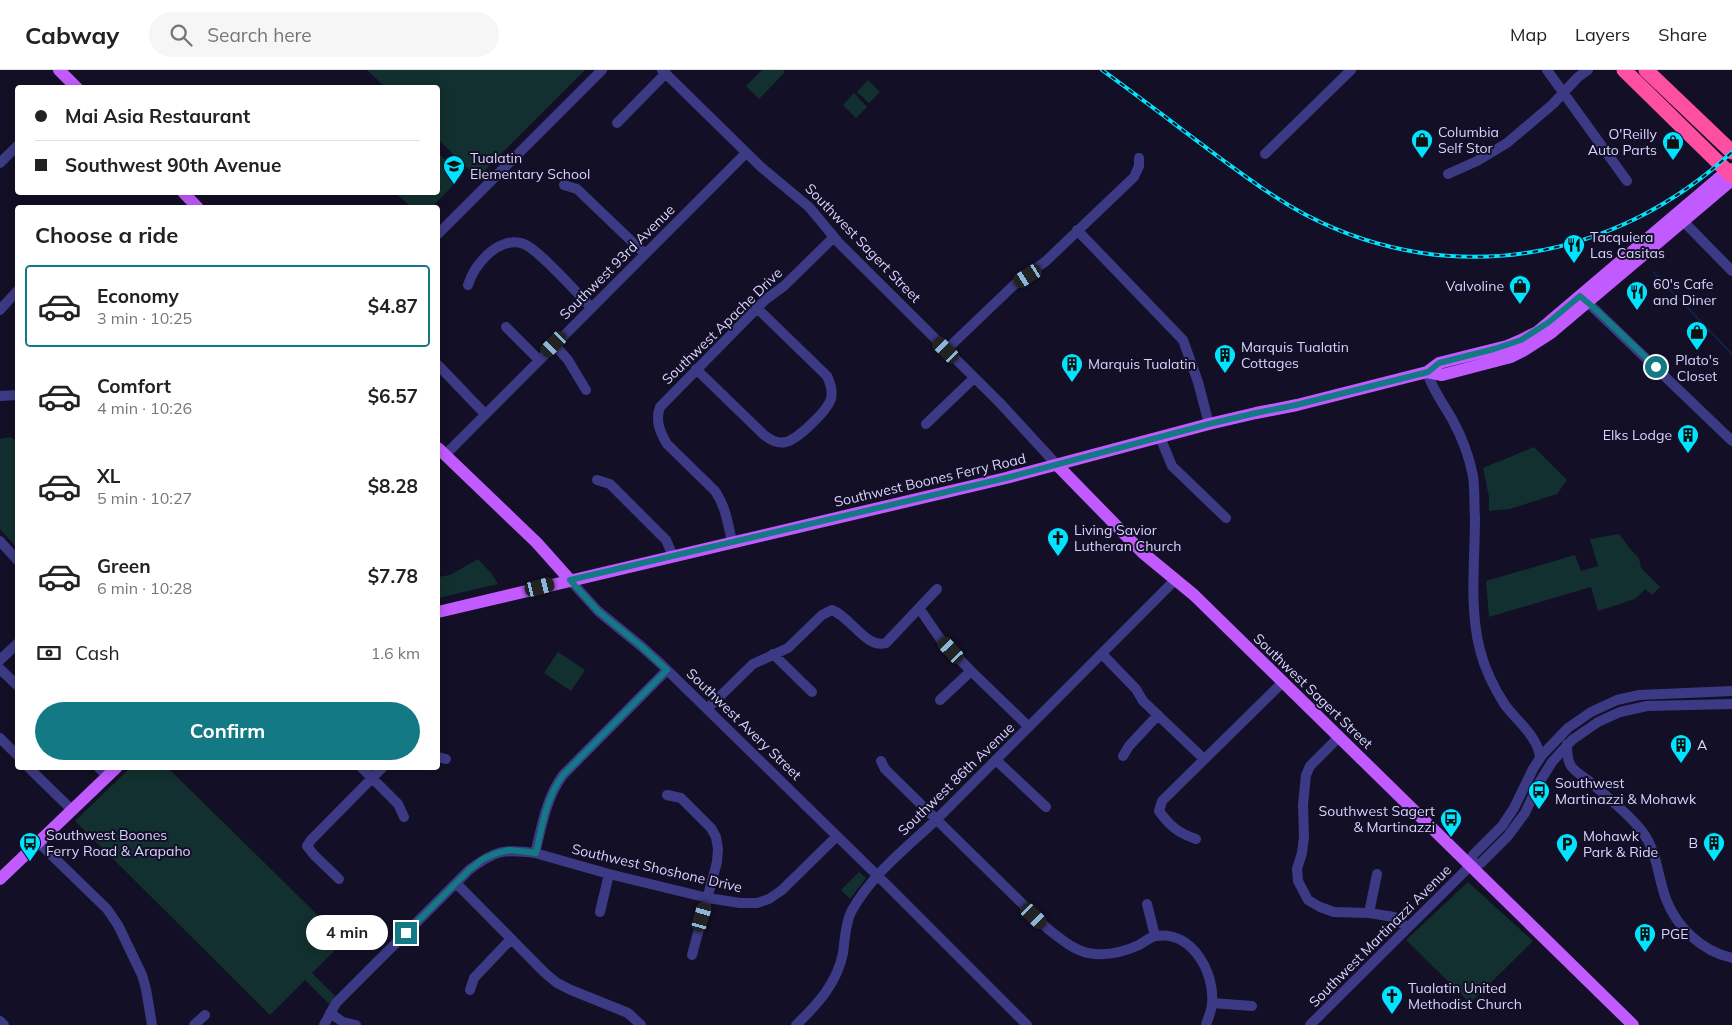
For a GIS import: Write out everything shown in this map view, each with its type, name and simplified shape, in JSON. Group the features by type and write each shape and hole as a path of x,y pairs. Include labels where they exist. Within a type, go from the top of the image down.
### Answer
{"highway":[{"path":"1624,70 1731,174"},
{"path":"1646,70 1732,152"}],"main road":[{"path":"60,70 72,85"},
{"name":"Southwest Boones Ferry Road","path":"1584,299 1684,222 1731,174"},
{"name":"Southwest Boones Ferry Road","path":"440,612 1057,465 1209,424 1296,405 1428,372 1442,375 1517,354 1551,333 1584,299 1731,174"},
{"path":"186,195 195,205"},
{"name":"Southwest Avery Street","path":"441,451 536,543 570,580"},
{"name":"Southwest Sagert Street","path":"1057,465 1136,546 1176,579 1283,682 1633,1025"},
{"path":"0,879 72,810 108,770"}],"street":[{"path":"440,232 602,70"},
{"path":"1265,154 1351,70"},
{"path":"1547,70 1627,181"},
{"path":"1448,174 1477,161 1507,143 1540,115 1579,73 1588,70"},
{"path":"617,123 664,72"},
{"name":"Southwest Sagert Street","path":"664,72 769,175 809,207 834,237 1018,421 1057,465"},
{"path":"0,163 15,148"},
{"name":"Southwest 93rd Avenue","path":"441,451 485,414 746,153"},
{"path":"946,350 1014,285 1046,261 1134,178 1140,166 1139,158"},
{"path":"564,185 577,190 645,254"},
{"path":"1684,222 1732,271"},
{"path":"1077,230 1183,340 1198,382 1209,424"},
{"name":"Southwest Apache Drive","path":"732,542 721,500 667,444 658,424 657,416 660,407 757,308 784,286 834,237"},
{"path":"468,284 475,268 491,251 508,243 523,244 534,251 591,307"},
{"path":"0,310 15,293"},
{"path":"1584,299 1732,442"},
{"path":"696,369 773,442 785,442 796,438 826,408 831,398 832,388 827,376 757,308"},
{"path":"506,327 539,360"},
{"path":"554,344 568,360 586,390"},
{"path":"440,367 485,414"},
{"path":"1428,372 1436,394 1452,419 1461,439 1473,477 1474,608 1484,665 1496,690 1512,715 1532,737 1540,757"},
{"path":"926,424 974,378"},
{"path":"0,396 15,395"},
{"path":"1160,437 1172,466 1226,518"},
{"path":"597,480 610,484 666,540 673,556"},
{"path":"0,541 15,558"},
{"name":"Southwest 86th Avenue","path":"796,1025 822,999 831,986 838,968 850,915 862,892 1176,579"},
{"name":"Southwest Avery Street","path":"570,580 598,611 667,670 1027,1025"},
{"path":"707,709 747,669 760,660 788,648 822,614 832,610 840,613 871,642 879,645 886,643 937,589"},
{"path":"919,608 941,640 1029,727"},
{"path":"0,660 15,646"},
{"path":"774,654 812,692"},
{"path":"1102,654 1126,678 1143,701 1204,760"},
{"path":"0,669 15,683"},
{"path":"536,853 549,798 554,786 667,670"},
{"path":"940,700 971,671"},
{"path":"1196,839 1183,835 1168,823 1159,811 1162,801 1283,682"},
{"name":"Southwest Martinazzi Avenue","path":"1470,866 1473,855 1502,826 1514,808 1540,757 1564,731 1591,712 1608,703 1646,694 1732,691"},
{"name":"Southwest Martinazzi Avenue","path":"1310,1025 1470,866 1481,863 1512,831 1525,813 1543,775 1568,744 1598,722 1634,708 1660,705 1732,704"},
{"path":"1123,756 1129,746 1158,716"},
{"path":"1564,731 1563,738 1554,753 1556,758 1566,767 1572,766"},
{"path":"1339,736 1310,766 1306,775 1304,837 1296,875 1305,896 1314,904 1334,912 1369,913 1394,917 1408,928"},
{"path":"1532,737 1537,736 1549,746"},
{"path":"0,738 15,753"},
{"path":"1568,744 1567,753 1572,766 1626,813 1645,836 1657,863 1666,899 1672,913 1682,927 1693,939 1708,949 1732,958"},
{"path":"996,760 1046,807"},
{"path":"881,761 885,770 1048,929 1077,950 1093,954 1114,953 1138,945 1155,936 1172,937 1186,942 1198,954 1212,988 1212,1003 1206,1025"},
{"path":"31,770 72,810"},
{"path":"364,770 398,804 404,817"},
{"path":"339,879 307,846 380,770"},
{"path":"667,795 681,798 711,828 716,837 717,862 692,955"},
{"name":"Southwest Shoshone Drive","path":"324,1025 336,1003 469,870 483,859 497,853 510,850 536,853 609,874 708,898 740,903 756,903 769,899 782,890 837,836"},
{"path":"38,842 107,909 118,925 142,975 152,1025"},
{"path":"600,912 609,874"},
{"path":"1369,913 1377,874"},
{"path":"456,883 545,973 558,982 628,1013 641,1025"},
{"path":"1147,904 1155,936"},
{"path":"470,990 474,978 511,939"},
{"path":"1212,1003 1252,1006"},
{"path":"330,1013 343,1022 356,1025"},
{"path":"194,1025 205,1015"},
{"path":"0,1021 4,1025"}],"green space":[{"path":"367,70 585,70 477,178 440,141 440,85 383,85"},
{"path":"762,70 783,70 785,72 759,99 746,86"},
{"path":"868,80 880,92 869,103 857,92"},
{"path":"854,93 867,107 856,118 843,105"},
{"path":"440,155 462,176 434,205 409,205 397,195 440,195"},
{"path":"10,437 15,440 15,546 0,529 0,439"},
{"path":"1534,447 1567,480 1557,494 1510,509 1489,511 1489,497 1483,468"},
{"path":"1619,534 1639,558 1641,568 1660,587 1652,595 1645,589 1635,599 1598,611 1591,587 1489,617 1486,581 1575,555 1581,571 1598,566 1590,539"},
{"path":"478,559 492,574 498,584 440,598 440,577 450,575"},
{"path":"558,652 585,670 571,691 544,673"},
{"path":"128,770 170,770 344,941 312,973 335,996 329,1004 305,980 270,1015 75,821"},
{"path":"859,872 866,878 850,899 841,890"},
{"path":"1468,882 1533,941 1470,1003 1406,940"}],"waterway":[{"path":"1653,272 1732,354"}],"railway":[{"path":"1102,70 1242,174 1297,210 1363,239 1419,252 1475,257 1530,252 1585,239 1637,218 1686,189 1732,152"}],"place":[{"name":"Columbia Self Stor","path":"1422,159"},
{"name":"O'Reilly Auto Parts","path":"1673,161"},
{"name":"Tualatin Elementary School","path":"454,185"},
{"name":"Tacquiera Las Casitas","path":"1574,264"},
{"name":"Valvoline","path":"1520,305"},
{"name":"60's Cafe and Diner","path":"1637,311"},
{"name":"Plato's Closet","path":"1697,351"},
{"name":"Marquis Tualatin Cottages","path":"1225,374"},
{"name":"Marquis Tualatin","path":"1072,383"},
{"name":"Elks Lodge","path":"1688,454"},
{"name":"Living Savior Lutheran Church","path":"1058,557"},
{"name":"A","path":"1681,764"},
{"name":"Southwest Martinazzi & Mohawk","path":"1539,810"},
{"name":"Southwest Sagert & Martinazzi","path":"1451,838"},
{"name":"Southwest Boones Ferry Road & Arapaho","path":"30,862"},
{"name":"B","path":"1714,862"},
{"name":"Mohawk Park & Ride","path":"1567,863"},
{"name":"PGE","path":"1645,953"},
{"name":"Tualatin United Methodist Church","path":"1392,1015"}],"route":[{"path":"406,933 469,870 483,859 510,850 536,853 549,798 554,786 667,670 598,611 570,580 1006,478 1209,424 1296,405 1428,372 1439,363 1507,346 1537,332 1580,296 1656,367"}]}
